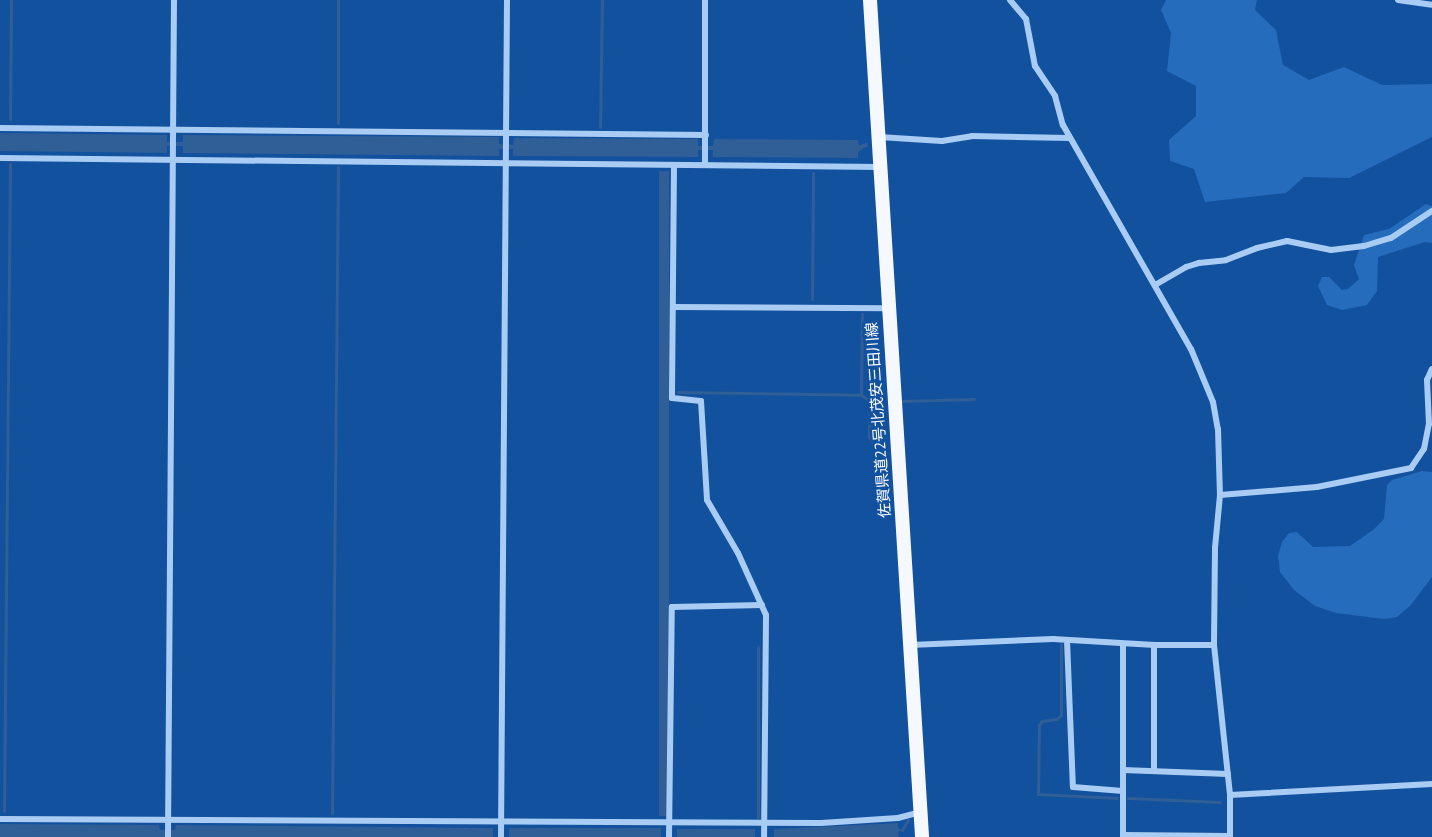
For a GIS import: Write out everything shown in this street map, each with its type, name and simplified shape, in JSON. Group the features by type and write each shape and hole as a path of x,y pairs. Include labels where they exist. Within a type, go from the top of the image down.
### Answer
{"main road":[{"name":"佐賀県道22号北茂安三田川線","path":"870,0 922,837"}],"street":[{"path":"168,837 174,0"},
{"path":"501,837 507,0"},
{"path":"705,0 705,165"},
{"path":"1010,0 1026,19 1035,66 1055,96 1069,138 1191,349 1214,402 1218,429 1220,495 1215,548 1214,645 1230,795 1230,836 1123,836 1123,644"},
{"path":"1398,0 1432,5"},
{"path":"0,128 706,135"},
{"path":"879,137 942,141 972,136 1069,138"},
{"path":"0,158 879,167"},
{"path":"674,165 672,398 701,401 707,500 738,553 766,615 764,837"},
{"path":"1155,285 1192,265 1226,260 1257,248 1287,241 1331,250 1365,246 1391,238 1432,211"},
{"path":"673,307 888,308"},
{"path":"1220,495 1317,487 1411,468 1424,449 1429,424 1427,380 1432,369"},
{"path":"669,837 672,607 762,605"},
{"path":"909,645 1067,640 1123,644 1214,645"},
{"path":"1067,640 1073,787 1123,791"},
{"path":"1154,645 1154,771"},
{"path":"1123,770 1228,774"},
{"path":"1230,795 1432,784"},
{"path":"0,819 821,823 898,818 920,812"}],"shaded area":[{"path":"1166,0 1257,0 1255,10 1276,30 1283,65 1309,80 1344,67 1382,85 1432,84 1432,137 1349,178 1304,177 1286,193 1205,202 1194,169 1170,161 1169,140 1196,116 1196,86 1167,71 1171,33 1161,10"},
{"path":"0,133 167,135 167,142 183,142 183,135 499,137 499,144 513,145 514,138 698,139 698,146 713,146 714,139 858,140 859,146 867,142 868,146 858,152 858,158 713,157 713,150 698,150 698,157 513,156 513,149 499,149 499,156 183,153 183,146 167,146 167,153 0,151"},
{"path":"659,171 669,171 669,816 659,816"},
{"path":"1426,204 1432,206 1432,243 1425,242 1378,257 1377,291 1367,305 1342,310 1327,305 1318,286 1322,277 1329,277 1342,290 1348,289 1359,279 1354,265 1364,235 1389,229"},
{"path":"1422,471 1432,472 1432,577 1410,606 1397,617 1384,619 1336,613 1315,606 1294,590 1280,572 1278,556 1282,542 1289,533 1297,532 1313,547 1350,546 1384,519 1387,485 1392,480"},
{"path":"898,823 898,828 902,830 898,832 899,837 774,837 774,829"},
{"path":"0,824 159,825 160,830 175,830 176,825 493,828 493,837 0,837"},
{"path":"509,828 661,828 661,837 509,837"},
{"path":"677,829 755,829 755,837 677,837"}],"waterway":[{"path":"10,119 11,0"},
{"path":"338,0 338,123"},
{"path":"600,127 602,0"},
{"path":"4,811 10,164"},
{"path":"332,813 338,167"},
{"path":"812,299 813,173"},
{"path":"861,395 862,314"},
{"path":"678,392 861,395 870,401 882,400"},
{"path":"901,401 974,399"},
{"path":"870,401 869,437 873,443 885,444 886,453"},
{"path":"887,470 888,481"},
{"path":"1061,644 1061,715 1057,719 1042,721 1039,725 1038,794 1117,798"},
{"path":"758,647 758,817"},
{"path":"1128,798 1220,802"},
{"path":"902,830 908,820"}]}
